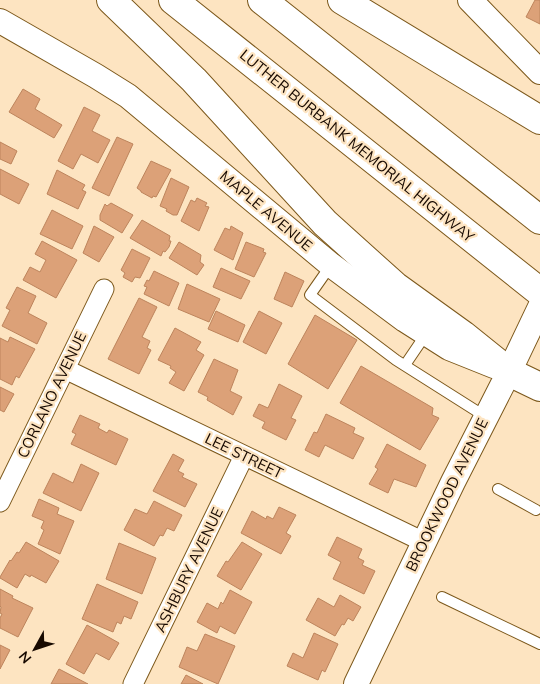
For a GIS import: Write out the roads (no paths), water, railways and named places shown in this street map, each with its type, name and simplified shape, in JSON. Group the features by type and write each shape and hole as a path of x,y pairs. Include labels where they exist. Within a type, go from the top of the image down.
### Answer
{"main road":[{"path":"111,0 199,86 288,185 325,223 395,286 463,335 509,372"},
{"name":"LUTHER BURBANK MEMORIAL HIGHWAY","path":"173,0 540,292"},
{"path":"262,0 534,216"},
{"path":"342,0 540,120"},
{"name":"MAPLE AVENUE","path":"509,372 540,387"}],"street":[{"path":"470,0 540,72"},
{"name":"MAPLE AVENUE","path":"0,21 128,96 331,265 426,334 449,348 509,372"},
{"name":"CORLANO AVENUE","path":"0,502 104,289"},
{"name":"BROOKWOOD AVENUE","path":"356,684 540,307"},
{"name":"LEE STREET","path":"65,369 424,542"},
{"name":"ASHBURY AVENUE","path":"133,684 244,456"}],"lane":[{"path":"331,265 310,295 405,365 486,417"},
{"path":"405,365 426,334"},
{"path":"498,489 536,510"},
{"path":"442,596 540,644"}]}
